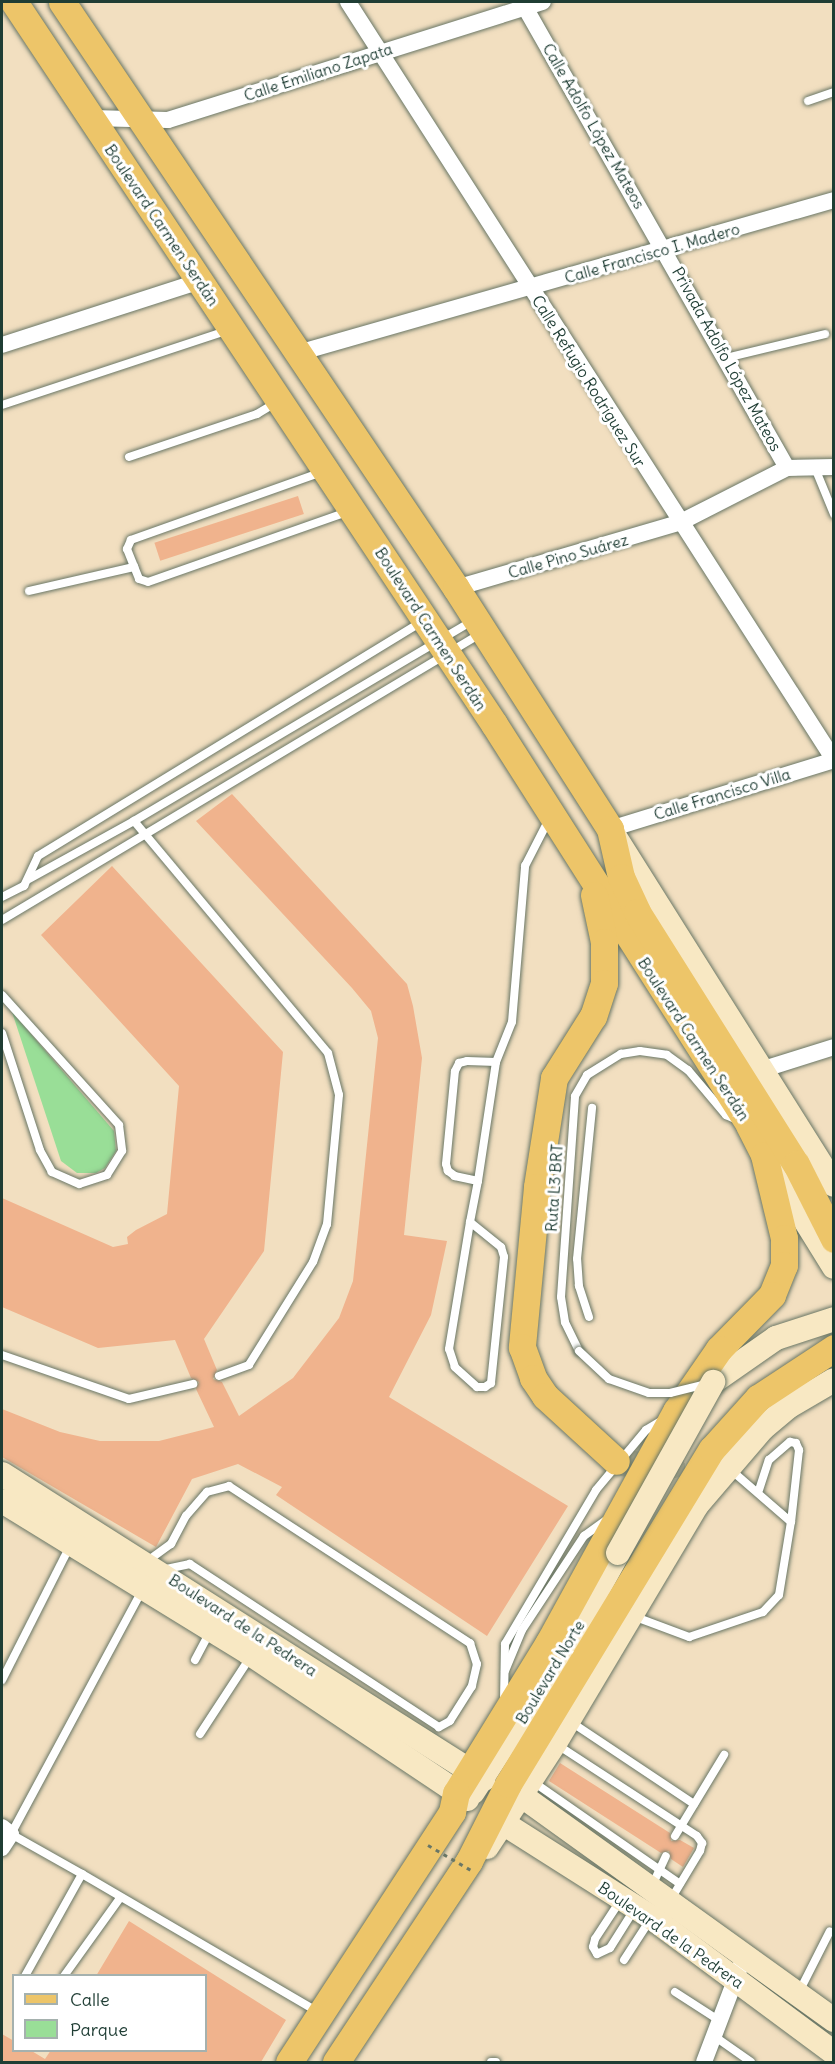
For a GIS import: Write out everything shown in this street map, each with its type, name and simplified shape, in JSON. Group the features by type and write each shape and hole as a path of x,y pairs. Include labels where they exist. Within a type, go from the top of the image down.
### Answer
{"main road":[{"name":"Boulevard Carmen Serdán","path":"14,2 353,510 435,639 494,724 552,814 590,879 749,1125 764,1155"},
{"path":"62,2 456,588 526,703 610,829 621,877 637,912 796,1164 834,1239"},
{"path":"136,187 133,159 137,148 154,142"},
{"path":"494,724 526,703"},
{"path":"590,879 604,942 604,983 593,1016 567,1052 554,1078 537,1187 522,1347 533,1378 545,1396 616,1461"},
{"path":"466,1791 503,1715 549,1642 676,1411 719,1349 758,1313 779,1282 784,1238 764,1155"},
{"name":"Boulevard Norte","path":"336,2062 470,1866 508,1784 710,1459 747,1408 827,1354"},
{"name":"Boulevard Norte","path":"289,2062 466,1791"}],"street":[{"name":"Calle Refugio Rodríguez Sur","path":"348,2 679,523 834,760"},
{"name":"Calle Emiliano Zapata","path":"92,118 106,121 138,117 168,120 523,4 543,2"},
{"name":"Calle Adolfo López Mateos","path":"523,4 666,250"},
{"name":"Calle Francisco I. Madero","path":"298,353 834,201"},
{"name":"Privada Adolfo López Mateos","path":"666,250 788,468"},
{"path":"2,345 200,281"},
{"path":"788,468 834,467"},
{"name":"Calle Pino Suárez","path":"456,588 679,523 788,468"},
{"name":"Calle Francisco Villa","path":"610,829 834,760"},
{"path":"610,829 824,1160 834,1185"},
{"path":"764,1069 834,1047"},
{"name":"Boulevard Carmen Serdán","path":"764,1155 834,1267"},
{"name":"Boulevard Norte","path":"466,1791 562,1655 713,1382 776,1338 834,1319"},
{"path":"470,1866 483,1853 555,1743 672,1541 710,1459 788,1407 834,1380"},
{"name":"Boulevard de la Pedrera","path":"4,1488 71,1544 144,1575 211,1630 466,1791"},
{"name":"Boulevard de la Pedrera","path":"4,1488 144,1575 466,1791"},
{"name":"Boulevard de la Pedrera","path":"527,1788 666,1885 745,1954 834,2020"},
{"name":"Boulevard de la Pedrera","path":"503,1823 637,1907 834,2053"},
{"path":"2,1848 7,1830"},
{"path":"704,2062 745,1954"}],"lane":[{"path":"808,101 834,92"},
{"path":"2,405 232,329"},
{"path":"726,358 825,334"},
{"path":"129,457 257,414 280,401"},
{"path":"815,468 834,514"},
{"path":"326,471 131,540 127,549 139,579 148,582 353,510"},
{"path":"29,591 134,567"},
{"path":"2,897 24,886 38,856 435,639 479,626"},
{"path":"29,879 134,821 435,639 479,626"},
{"path":"2,921 148,834 435,639"},
{"path":"470,1222 501,1247 504,1257 491,1383 485,1387 477,1387 454,1367 449,1349 496,1062 512,1022 525,866 552,814"},
{"path":"134,821 148,834 328,1053 339,1095 327,1224 313,1262 249,1365 219,1376"},
{"path":"2,995 119,1125 122,1151 107,1175 79,1184 52,1172 40,1150 2,1033"},
{"name":"Ruta L3 BRT","path":"713,1382 670,1393 649,1393 609,1379 579,1351 565,1322 561,1297 575,1096 587,1075 621,1054 640,1051 667,1055 688,1070 726,1115 749,1125"},
{"path":"478,1180 455,1176 448,1172 446,1164 455,1071 459,1064 467,1060 496,1062"},
{"path":"589,1317 579,1286 576,1259 592,1108"},
{"path":"2,1355 129,1399 194,1384"},
{"path":"503,1715 505,1644 596,1490 646,1430 676,1411"},
{"path":"630,1615 688,1637 763,1612 779,1595 791,1522 799,1450 796,1443 789,1442 769,1460 759,1490"},
{"path":"710,1459 759,1490 791,1522"},
{"path":"144,1575 190,1564 439,1726 450,1721 472,1686 477,1664 470,1643 229,1486 207,1492 186,1516 171,1544 144,1575 7,1830 120,1898 321,2013"},
{"path":"503,1676 522,1630 584,1536 619,1516"},
{"path":"2,1680 71,1544"},
{"path":"195,1660 211,1630"},
{"path":"200,1734 252,1655"},
{"path":"568,1720 693,1804"},
{"path":"555,1743 680,1825 702,1843 666,1885 637,1907 595,1939 592,1947 597,1954 610,1948 637,1907"},
{"path":"675,1836 724,1755"},
{"path":"666,1856 666,1885"},
{"path":"26,1974 82,1874"},
{"path":"65,1974 120,1898"},
{"path":"624,1960 637,1907"},
{"path":"798,1993 830,1931"},
{"path":"675,1992 718,2029 751,2062"},
{"path":"491,2062 496,2062"}],"path":[{"path":"428,1845 470,1866"}],"green space":[{"path":"12,1012 114,1131 116,1151 105,1168 96,1173 77,1173 61,1161"}],"building":[{"path":"298,496 304,514 160,561 154,543"},
{"path":"232,794 407,984 413,1006 422,1058 404,1235 447,1241 431,1315 389,1397 568,1506 487,1636 276,1495 282,1487 238,1464 192,1479 156,1547 2,1457 2,1409 60,1432 100,1441 159,1441 214,1427 196,1389 199,1382 191,1378 175,1340 98,1348 2,1307 2,1198 113,1247 128,1244 127,1237 136,1230 167,1214 179,1086 41,935 112,866 283,1052 264,1251 204,1339 217,1370 213,1379 222,1382 239,1416 293,1378 339,1318 353,1281 378,1038 371,1011 352,988 196,821"},
{"path":"560,1763 670,1833 671,1841 680,1840 694,1848 683,1867 671,1859 669,1851 661,1853 549,1781"},
{"path":"129,1921 286,2020 261,2062 2,2062 2,2034 12,2040 12,2052 33,2052 45,2059 50,2052 207,2052 207,1974 97,1974"}],"tunnel":[{"path":"616,1461 658,1468 691,1460"}]}
